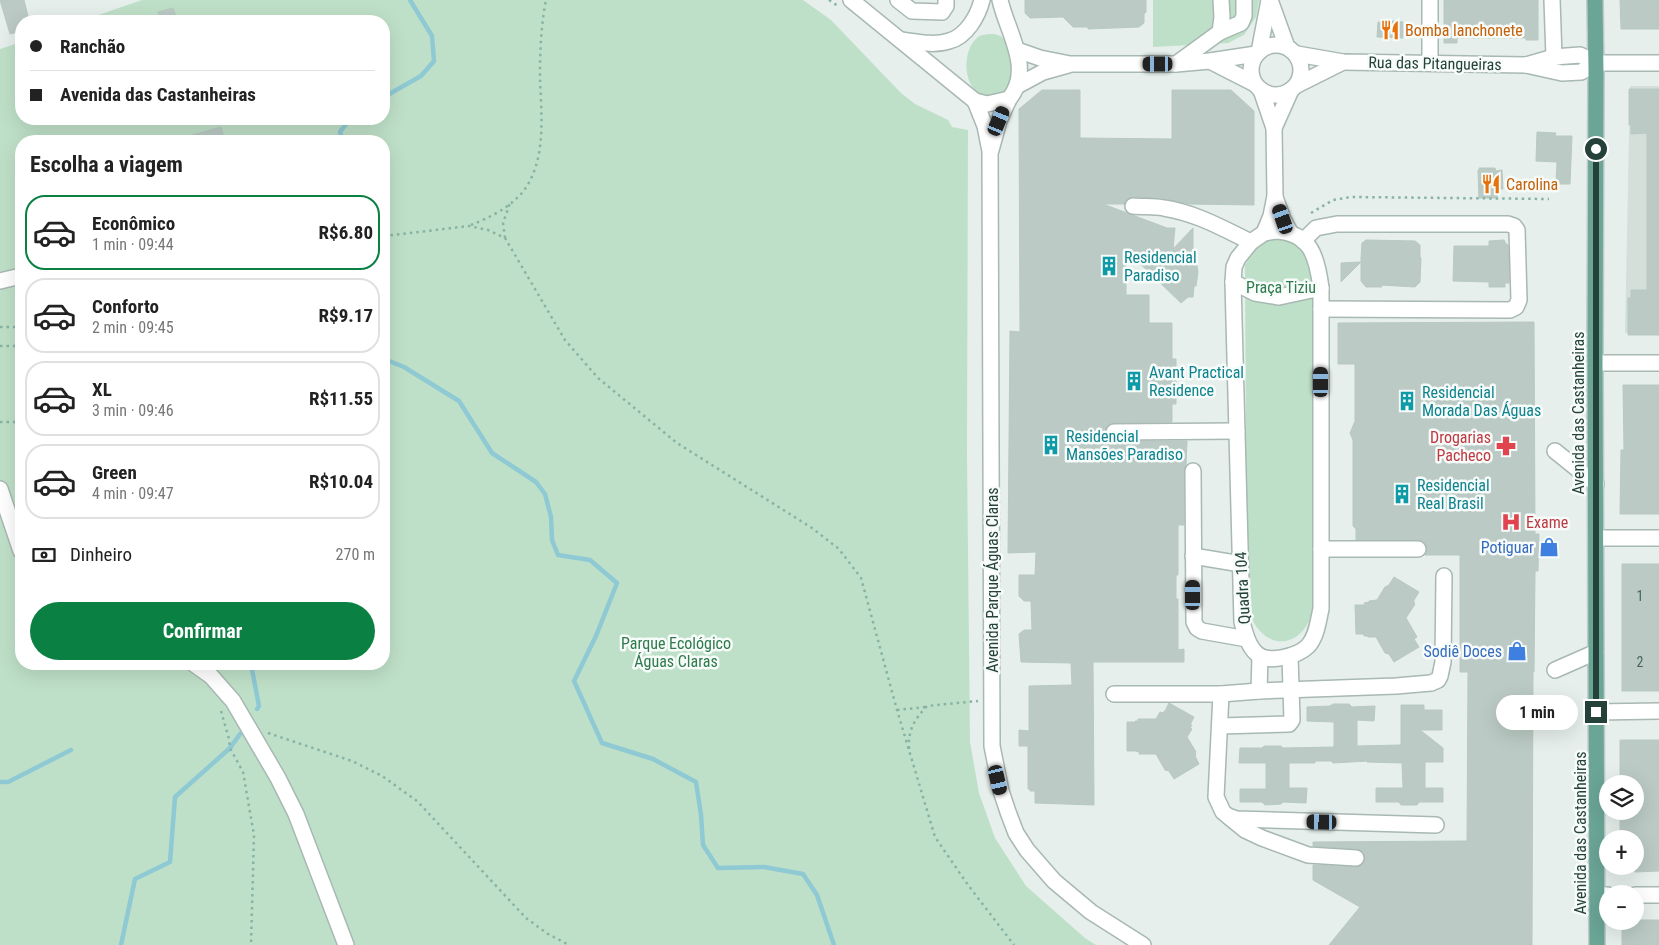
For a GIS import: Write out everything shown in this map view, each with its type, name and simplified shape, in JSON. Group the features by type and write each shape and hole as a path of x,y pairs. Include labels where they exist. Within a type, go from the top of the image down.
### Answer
{"main road":[{"name":"Avenida das Castanheiras","path":"1595,0 1596,712 1602,885"},
{"name":"Avenida das Castanheiras","path":"1597,945 1599,925"}],"street":[{"path":"851,0 976,102 987,104 1013,93 1043,72 1070,64"},
{"path":"898,0 912,11 942,12 946,6 946,0"},
{"path":"902,40 929,43 950,41 969,28 980,8 982,0"},
{"path":"1000,0 1016,50 1040,58 1070,64 1176,64 1210,62 1257,53 1268,46 1276,44 1292,50"},
{"path":"1220,32 1222,17 1221,0"},
{"path":"1176,64 1220,32 1241,23 1244,16 1244,0"},
{"path":"1270,0 1292,50 1300,61 1302,69 1301,77 1274,128"},
{"path":"1264,233 1271,216 1275,196 1274,128 1252,76 1251,68 1257,53 1270,0"},
{"path":"1430,0 1430,63"},
{"path":"1552,0 1554,57"},
{"name":"Avenida Parque Águas Claras","path":"990,151 999,121 1013,93 1020,69 1016,50"},
{"name":"Rua das Pitangueiras","path":"1292,50 1343,62 1526,65 1562,73 1580,72 1596,64 1659,63"},
{"name":"Rua das Pitangueiras","path":"1526,65 1554,57 1580,55 1596,64"},
{"path":"1210,62 1268,94 1284,94 1294,88"},
{"name":"Rua das Pitangueiras","path":"1294,88 1343,62"},
{"name":"Avenida Parque Águas Claras","path":"976,102 985,126 990,151 992,746 996,769 1001,791 1016,833 1027,850 1054,881 1090,912 1143,945"},
{"path":"1275,196 1283,219 1296,236 1314,253 1318,265 1321,288 1321,609 1316,633 1308,646 1290,661"},
{"path":"1132,206 1162,208 1190,214 1207,220 1251,242"},
{"path":"1264,233 1276,231 1296,236 1316,228 1337,224 1508,224 1514,226 1517,230 1519,300 1516,307 1510,310 1321,309"},
{"name":"Quadra 104","path":"1259,660 1250,646 1242,622 1233,282 1234,267 1238,258 1251,242 1264,233"},
{"path":"0,281 15,277"},
{"path":"1233,282 1255,293 1279,297 1321,288"},
{"path":"1595,362 1659,363"},
{"path":"1114,432 1237,432"},
{"path":"1555,451 1596,484"},
{"path":"1193,471 1194,622 1197,628 1202,631 1247,639"},
{"path":"0,489 15,533"},
{"path":"1596,538 1659,538"},
{"path":"1321,549 1418,549"},
{"path":"1193,556 1240,564"},
{"path":"1114,694 1221,694 1431,684 1438,680 1443,662 1444,576"},
{"path":"1555,670 1596,652"},
{"path":"1259,691 1259,660 1281,658 1290,661"},
{"path":"1220,726 1290,724 1292,720 1290,661"},
{"path":"202,670 211,676 233,701 278,778 296,814 346,945"},
{"path":"1221,694 1216,797 1223,812 1245,830 1308,855 1356,858"},
{"path":"1596,712 1659,711"},
{"path":"1228,816 1237,819 1275,821 1436,825"},
{"path":"1644,895 1659,895"}],"path":[{"path":"390,235 469,226 491,217 524,191 534,173 539,150 541,126 541,37 546,0"},
{"path":"1296,236 1307,216 1333,200 1351,197 1549,199"},
{"path":"510,203 503,223 505,238 565,340 598,378 677,443 812,528 839,549 861,578 897,710 935,837 968,886 1014,945"},
{"path":"469,226 488,230 505,238"},
{"path":"0,327 15,327"},
{"path":"0,346 15,346"},
{"path":"0,422 15,422"},
{"path":"897,710 993,700"},
{"path":"219,703 230,748 243,772 254,835 251,945"},
{"path":"910,753 909,736 917,717 927,706"},
{"path":"263,731 352,762 382,776 416,801 526,918 548,934 569,945"}],"shaded area":[{"path":"1630,86 1659,86 1659,333 1625,333"}],"green space":[{"name":"Parque Ecológico Águas Claras","path":"142,0 803,0 831,20 901,93 915,104 948,120 952,127 968,130 967,455 970,742 979,793 995,838 1026,886 1085,938 1096,945 0,945 0,49 15,44 15,125 390,125 390,15 98,15"},
{"path":"1153,0 1259,0 1256,17 1244,35 1228,43 1153,47"},
{"path":"994,34 1001,36 1007,43 1015,70 1007,89 1000,96 984,95 975,90 968,79 966,64 969,50 976,39 982,35"},
{"name":"Praça Tiziu","path":"1276,233 1311,252 1316,284 1314,606 1309,622 1301,633 1291,640 1280,641 1270,638 1260,631 1252,619 1247,603 1245,265 1258,243"}],"building":[{"path":"0,0 24,0 28,15 15,15 15,33 10,34"},
{"path":"1025,0 1146,0 1146,12 1144,14 1144,23 1139,27 1088,29 1088,27 1073,27 1063,17 1030,18 1025,13"},
{"path":"1444,0 1538,0 1538,40 1526,40 1526,38 1457,38 1457,43 1444,43"},
{"path":"1620,0 1659,0 1659,29 1621,29"},
{"path":"173,8 176,15 159,15 158,12"},
{"name":"Bomba lanchonete","path":"1392,21 1403,22 1403,38 1377,37 1378,22 1392,23"},
{"path":"1629,89 1659,89 1659,335 1628,335 1628,298 1631,298 1631,290 1647,290 1647,133 1631,134 1631,125 1629,125"},
{"path":"1042,90 1080,90 1080,138 1172,139 1172,90 1231,90 1254,111 1254,205 1190,204 1162,198 1134,197 1129,198 1124,204 1103,204 1167,228 1175,228 1173,249 1193,228 1193,258 1196,259 1198,272 1193,297 1188,297 1181,303 1126,250 1126,295 1149,295 1149,323 1172,323 1172,359 1176,359 1176,404 1172,404 1172,422 1113,423 1106,427 1105,433 1109,440 1114,441 1187,441 1184,471 1184,525 1178,525 1178,575 1176,575 1178,650 1184,649 1184,662 1093,662 1094,805 1035,803 1035,791 1028,789 1028,746 1019,746 1019,730 1029,731 1029,686 1072,685 1071,663 1021,662 1019,634 1024,630 1032,630 1031,601 1024,601 1019,596 1019,575 1035,575 1036,552 1008,553 1010,331 1020,332 1019,109"},
{"path":"221,127 223,135 193,135"},
{"path":"1537,132 1556,133 1555,136 1572,136 1570,184 1556,184 1557,162 1536,161"},
{"path":"1479,168 1495,168 1496,171 1502,170 1503,189 1497,189 1497,198 1479,198"},
{"path":"1366,240 1415,241 1420,245 1420,282 1415,287 1381,285 1382,287 1366,287 1361,281 1361,258 1362,243"},
{"path":"1504,240 1508,245 1509,269 1509,283 1505,283 1505,287 1489,287 1489,282 1453,281 1454,246 1489,246 1489,241"},
{"path":"1361,262 1341,282 1341,263"},
{"path":"1534,322 1535,534 1539,534 1538,571 1535,571 1533,672 1532,945 1329,945 1360,907 1313,880 1313,865 1356,867 1363,864 1365,858 1364,853 1357,849 1313,846 1313,842 1467,841 1468,672 1460,672 1460,555 1425,555 1426,545 1423,541 1418,540 1356,540 1356,529 1353,526 1353,440 1350,433 1355,421 1355,364 1338,364 1338,323"},
{"path":"1623,385 1659,385 1659,514 1620,514 1621,450 1624,450"},
{"path":"1622,564 1659,564 1659,691 1622,691"},
{"path":"1394,577 1419,592 1414,600 1415,604 1406,618 1417,637 1414,639 1419,647 1394,662 1389,654 1385,653 1376,637 1356,634 1355,605 1365,605 1364,603 1377,600"},
{"path":"1169,703 1194,717 1190,725 1192,725 1190,728 1192,729 1187,737 1196,752 1195,756 1199,764 1174,779 1169,771 1165,770 1156,754 1139,754 1136,751 1127,751 1127,722 1136,722 1138,719 1156,719 1160,712 1165,711"},
{"path":"1333,704 1349,704 1352,707 1375,706 1374,721 1357,720 1357,746 1401,745 1401,705 1424,705 1424,710 1442,710 1442,730 1420,730 1443,748 1443,762 1425,762 1425,788 1443,788 1443,802 1419,802 1417,805 1401,805 1399,802 1376,802 1376,788 1403,788 1402,763 1368,761 1333,763 1331,761 1315,761 1315,763 1289,763 1289,788 1307,788 1306,803 1283,802 1281,804 1265,805 1262,802 1240,802 1240,789 1266,789 1266,763 1239,763 1240,748 1262,748 1264,746 1281,746 1283,748 1334,747 1334,722 1307,721 1307,707 1330,706"},
{"path":"1620,740 1659,740 1659,871 1644,872 1644,830 1620,830 1620,820 1644,820 1644,775 1620,775"},
{"path":"1644,920 1659,920 1659,945 1622,945 1622,930 1644,930"}],"waterway":[{"path":"390,94 421,76 434,61 432,36 410,0"},
{"path":"341,135 340,132 345,125"},
{"path":"390,361 404,367 459,401 492,453 536,482 545,494 551,517 552,540 558,555 590,560 617,583 596,636 574,681 602,743 653,759 696,782 703,845 718,868 764,867 803,874 817,895 834,945"},
{"path":"252,670 259,706 257,709"},
{"path":"121,945 135,879 170,862 175,797 230,748 240,734"},
{"path":"0,782 8,782 71,750"}],"place":[{"name":"Bomba lanchonete","path":"1390,30"},
{"name":"Carolina","path":"1491,184"},
{"name":"Residencial Paradiso","path":"1109,266"},
{"name":"Avant Practical Residence","path":"1134,381"},
{"name":"Residencial Morada Das Águas","path":"1407,401"},
{"name":"Residencial Mansões Paradiso","path":"1051,445"},
{"name":"Drogarias Pacheco","path":"1506,446"},
{"name":"Residencial Real Brasil","path":"1402,494"},
{"name":"Exame","path":"1511,522"},
{"name":"Potiguar","path":"1549,547"},
{"name":"Sodiê Doces","path":"1517,651"}],"route":[{"path":"1596,149 1596,712"}]}
